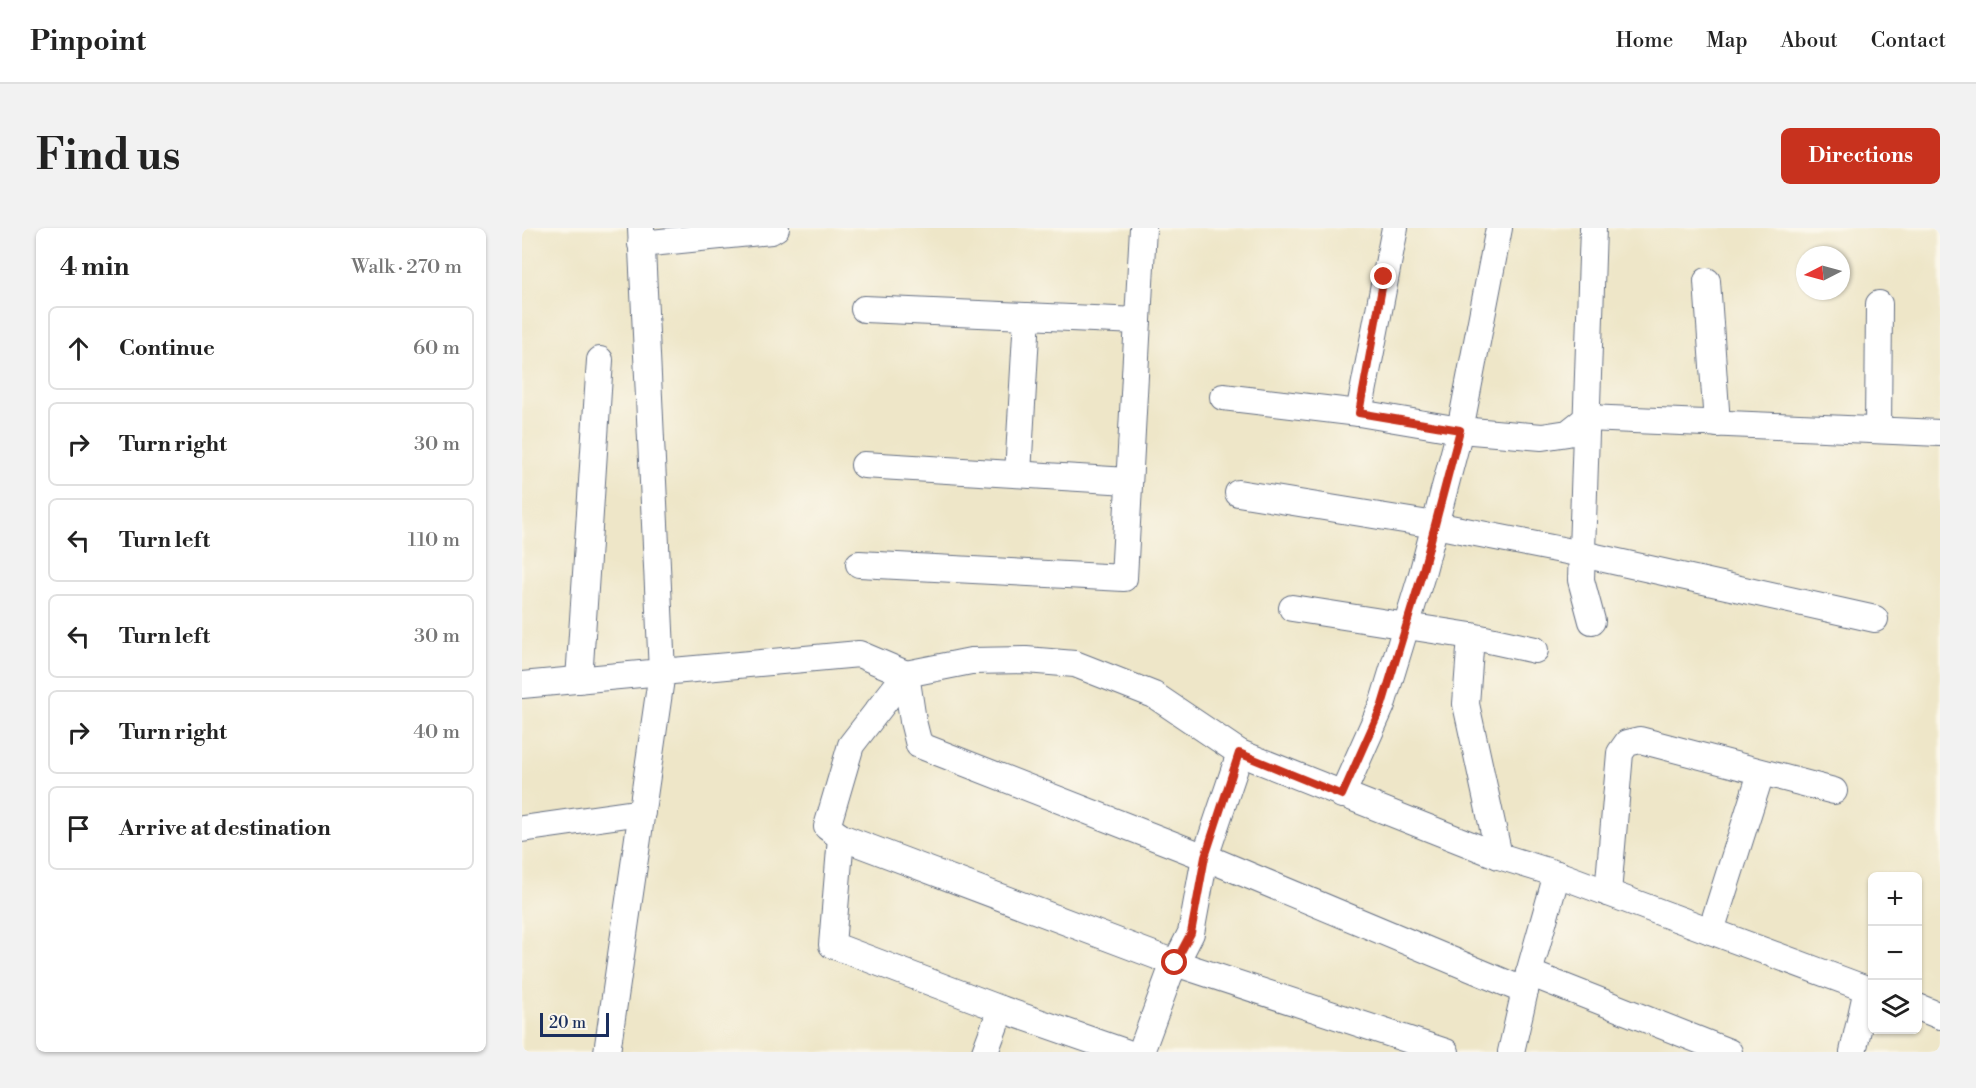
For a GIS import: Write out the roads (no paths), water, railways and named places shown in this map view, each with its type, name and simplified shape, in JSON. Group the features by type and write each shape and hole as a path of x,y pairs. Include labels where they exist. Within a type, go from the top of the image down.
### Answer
{"street":[{"path":"607,1052 662,672 641,236 771,231 776,228"},
{"path":"859,564 1124,578 1143,228"},
{"path":"1359,413 1395,228"},
{"path":"1342,795 1382,705 1435,525 1460,430 1499,228"},
{"path":"1592,621 1581,580 1593,228"},
{"path":"1707,281 1718,424"},
{"path":"1878,430 1879,304"},
{"path":"864,309 1138,321"},
{"path":"1018,474 1027,316"},
{"path":"579,680 600,360"},
{"path":"1223,397 1359,413 1460,430 1542,437 1568,433 1587,418 1940,433"},
{"path":"864,465 1128,481"},
{"path":"1238,493 1435,525 1582,554 1875,619"},
{"path":"1292,608 1472,636 1535,650"},
{"path":"1472,636 1466,704 1499,856"},
{"path":"522,685 859,654 906,674 971,660 1026,660 1076,664 1154,695 1239,753 1499,856 1557,874 1868,989"},
{"path":"906,674 851,745 827,827 841,837 1175,963 1446,1052"},
{"path":"906,674 919,745 1527,982 1729,1052"},
{"path":"1608,893 1620,753 1627,743 1640,740 1834,791"},
{"path":"1142,1052 1169,976 1191,933 1205,857 1239,753"},
{"path":"1711,931 1761,773"},
{"path":"522,829 642,812"},
{"path":"841,837 832,945 1097,1047 1125,1052"},
{"path":"1511,1052 1527,982 1557,874"},
{"path":"1853,1052 1868,997"},
{"path":"985,1052 1001,1009"},
{"path":"1922,1009 1940,1016"}]}
